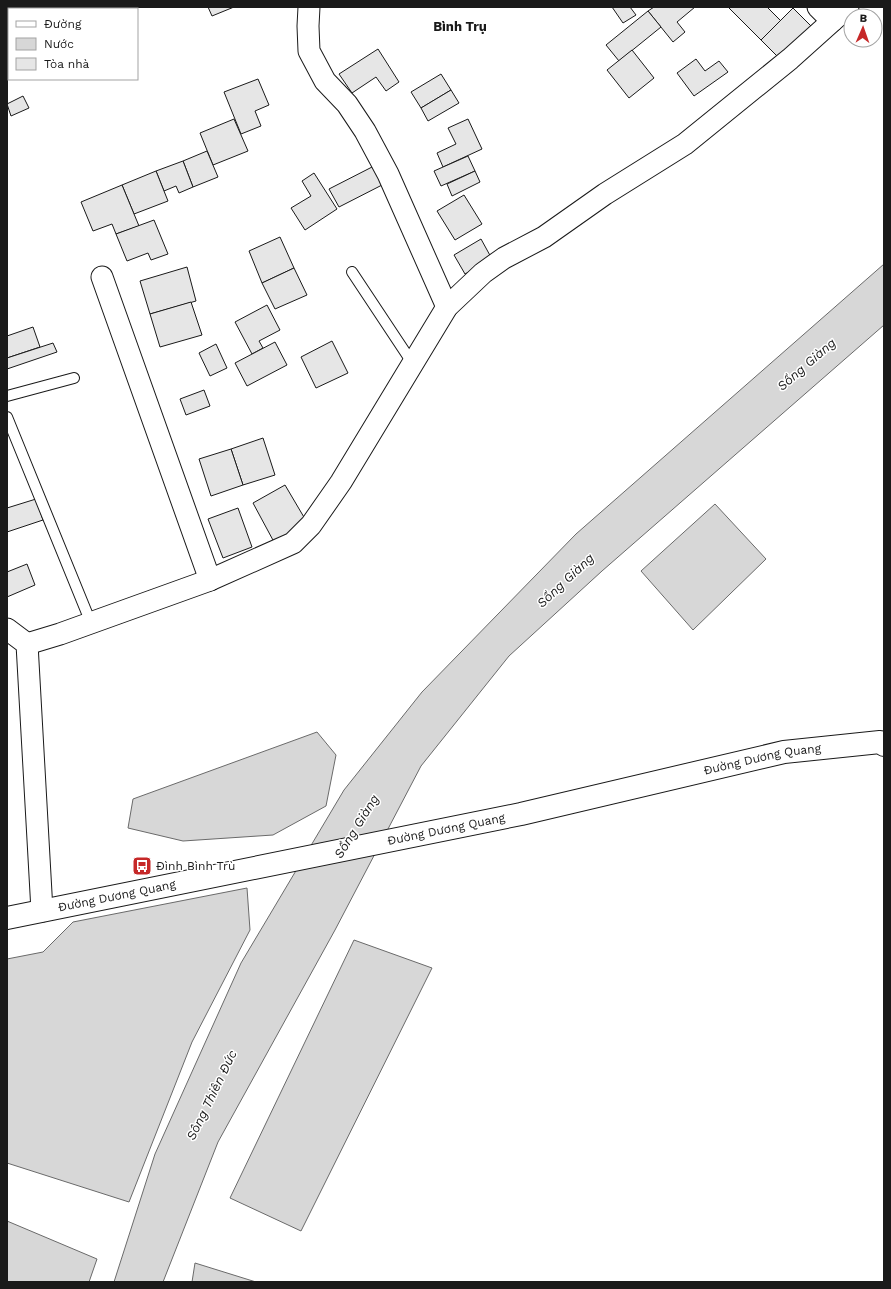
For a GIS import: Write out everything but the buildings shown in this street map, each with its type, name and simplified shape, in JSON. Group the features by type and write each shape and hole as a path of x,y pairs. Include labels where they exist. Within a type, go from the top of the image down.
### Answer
{"street":[{"path":"309,7 309,51 325,81 347,104 365,131 388,174 447,307"},
{"path":"27,644 91,623 210,580 293,543 311,525 341,482 447,307 483,273 504,258 544,237 605,194 685,144 790,59 825,14 848,7"},
{"path":"102,277 210,580"},
{"path":"7,629 27,644 42,911"},
{"name":"Đường Dương Quang","path":"7,918 521,814 784,752 880,742 884,745"}],"lane":[{"path":"352,272 413,364"},
{"path":"7,396 74,378"},
{"path":"7,417 91,623"}],"water":[{"path":"884,264 884,325 602,571 509,656 421,766 335,930 218,1142 163,1282 114,1282 155,1154 241,963 344,790 422,692 576,534"},
{"path":"715,504 766,559 693,630 641,571"},
{"path":"317,732 336,755 326,806 273,835 183,841 128,828 133,799"},
{"path":"247,888 250,930 192,1042 129,1202 7,1163 7,959 43,952 73,922"},
{"path":"354,940 432,968 301,1231 230,1198"},
{"path":"7,1221 97,1259 89,1282 7,1282"},
{"path":"195,1263 256,1282 192,1282"}],"place":[{"name":"Đình Bình Trù","path":"142,866"}],"district":[{"name":"Bình Trụ","path":"460,26"}],"water label":[{"name":"Sồng Giàng","path":"806,364"},
{"name":"Sồng Giàng","path":"565,580"},
{"name":"Sồng Giàng","path":"356,826"},
{"name":"Sông Thiên Đức","path":"211,1095"}]}
